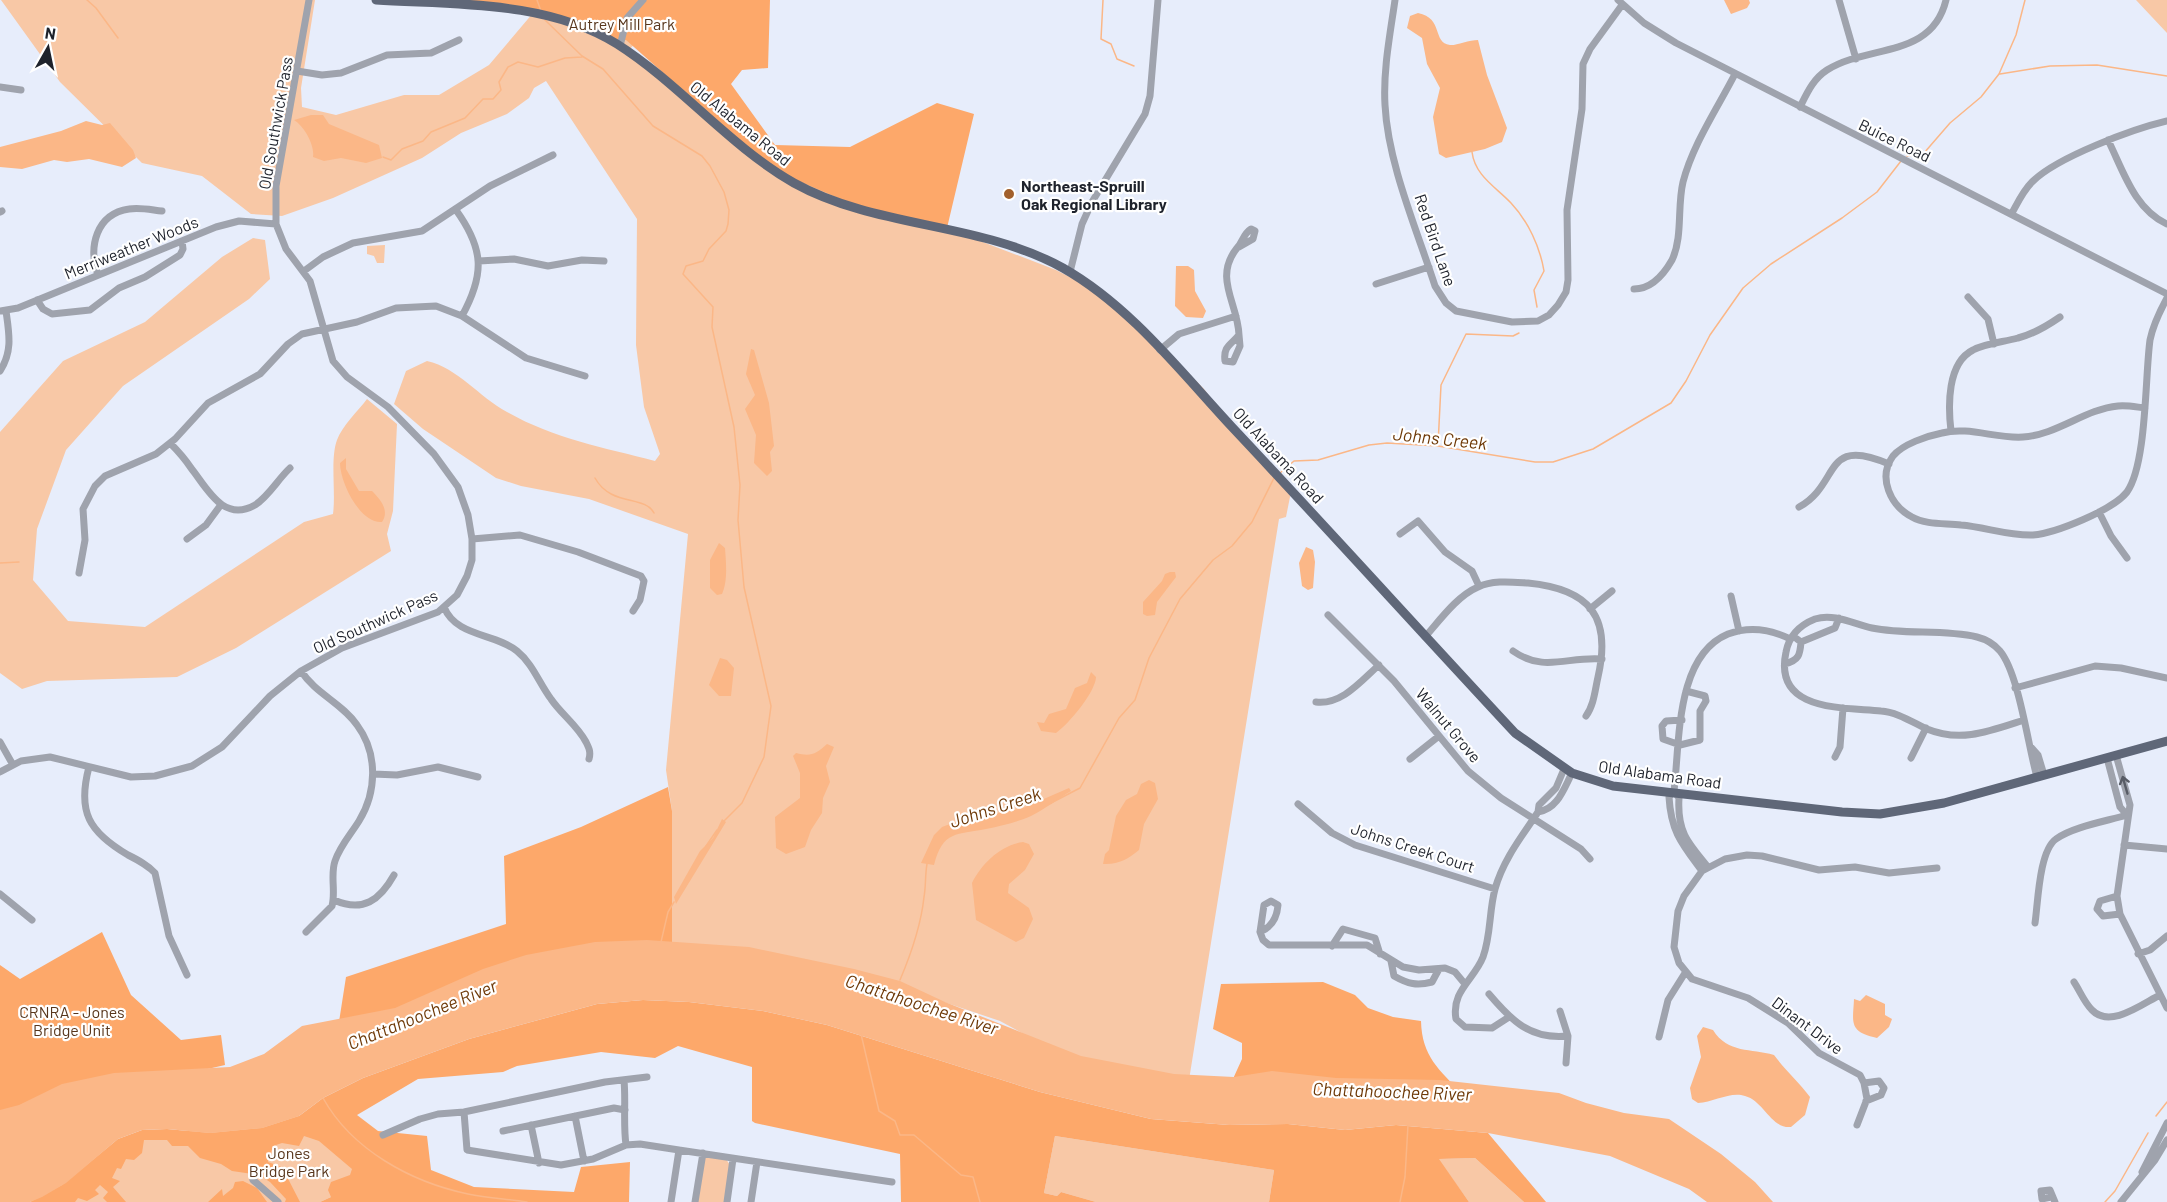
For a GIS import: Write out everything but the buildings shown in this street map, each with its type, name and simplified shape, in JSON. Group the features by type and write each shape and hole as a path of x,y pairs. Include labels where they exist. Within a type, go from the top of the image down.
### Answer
{"main road":[{"name":"Old Alabama Road","path":"376,0 528,12 576,25 620,46 753,154 795,183 843,204 1018,249 1070,272 1115,304 1160,350 1515,733 1568,771 1613,786 1674,791 1842,812 1880,814 1944,803 2167,741"}],"street":[{"name":"Old Southwick Pass","path":"0,772 31,758 50,756 118,775 145,777 168,774 192,766 222,747 270,696 302,671 342,648 444,607 457,595 467,576 472,560 472,539 464,500 448,471 388,407 339,369 329,354 316,293 304,271 286,249 276,224 276,186 309,0"},
{"path":"620,46 627,18 643,0"},
{"path":"1070,272 1082,224 1092,202 1145,114 1150,96 1158,0"},
{"name":"Red Bird Lane","path":"1395,0 1385,69 1387,124 1395,163 1441,297 1461,313 1532,322 1549,315 1566,292 1568,280 1567,210 1582,108 1583,64 1620,2"},
{"path":"1839,0 1856,59"},
{"path":"1800,107 1811,86 1834,66 1923,36 1939,20 1946,0"},
{"name":"Buice Road","path":"1620,2 1662,35 2012,213 2167,296"},
{"path":"297,71 322,75 341,73 387,55 431,52 459,40"},
{"path":"1636,280 1637,289 1656,280 1673,258 1680,197 1687,171 1735,74"},
{"path":"0,87 21,90"},
{"path":"2012,213 2025,190 2038,176 2132,129 2167,121"},
{"path":"2108,140 2138,201 2152,216 2167,224"},
{"path":"304,271 343,247 422,231 490,186 553,155"},
{"path":"98,275 93,247 97,232 105,221 130,208 162,211"},
{"path":"456,210 473,236 479,261 475,290 462,316"},
{"name":"Merriweather Woods","path":"3,311 37,300 233,222 276,224"},
{"path":"37,300 43,309 52,314 90,310 119,288 145,277 180,255 183,249 182,241"},
{"path":"1239,247 1231,257 1225,276 1239,335"},
{"path":"479,261 514,259 548,266 582,260 604,261"},
{"path":"1376,284 1429,267"},
{"path":"2145,408 2125,405 2109,407 2048,432 2026,437 1951,431 1906,447 1894,455 1889,464 1886,481 1891,497 1905,513 1922,521 2033,535 2048,532 2099,512 2119,500 2131,484 2145,408 2151,337 2167,296"},
{"path":"1968,297 1988,319 1994,344"},
{"path":"79,573 85,540 83,509 95,486 105,476 146,460 170,443 215,398 260,374 297,336 323,328 357,322 409,305 436,306 462,316 526,358 585,376"},
{"path":"0,371 6,362 10,343 3,311"},
{"path":"1160,350 1179,334 1236,316"},
{"path":"1951,431 1950,404 1958,364 1972,351 2031,334 2060,317"},
{"path":"170,443 220,506 238,510 254,505 290,468"},
{"path":"1798,507 1816,495 1834,465 1842,458 1861,455 1889,464"},
{"path":"187,539 206,525 220,506"},
{"path":"2099,512 2111,536 2127,558"},
{"path":"1400,534 1418,521 1445,552 1472,571 1479,586"},
{"path":"472,539 520,535 578,552 643,577 640,600 633,611"},
{"path":"1425,637 1452,608 1479,586 1504,581 1551,585 1577,596 1590,609 1602,633 1602,659 1591,707 1586,716"},
{"path":"1590,609 1612,591"},
{"path":"1731,596 1739,631"},
{"path":"444,607 450,617 460,626 505,643 525,658 551,700 586,742 590,751 589,759"},
{"name":"Walnut Grove","path":"1328,615 1378,665 1480,782 1536,815 1581,849 1590,859"},
{"path":"2024,720 1961,737 1946,736 1889,712 1815,704 1798,694 1787,679 1785,663 1791,637 1806,623 1817,618 1839,618 1884,630 1980,638 2001,652 2015,688 2024,720 2030,746 2038,755 2041,776"},
{"path":"1705,869 1683,834 1674,812 1679,798 1674,791 1686,691 1694,664 1704,651 1724,636 1739,631 1766,630 1801,642 1834,628 1839,618"},
{"path":"1785,663 1794,662 1800,655 1801,642"},
{"path":"1513,651 1535,663 1580,658 1602,659"},
{"path":"1316,702 1329,702 1351,692 1378,665"},
{"path":"2015,688 2095,666 2121,668 2167,678"},
{"path":"302,671 314,688 342,708 358,726 369,749 373,774 365,810 335,860 334,900 329,912 306,932"},
{"path":"1683,720 1666,721 1662,726 1664,739 1680,745 1700,740 1700,711 1706,701 1705,696 1686,691"},
{"path":"1835,757 1840,747 1843,708"},
{"path":"1911,758 1926,728"},
{"path":"1410,759 1439,736"},
{"path":"0,742 13,765"},
{"path":"2111,756 2130,805 2117,896 2120,914 2167,1008"},
{"path":"89,767 83,796 90,822 106,842 143,863 155,873 169,936 187,975"},
{"path":"373,774 397,775 438,767 478,777"},
{"path":"1509,1017 1492,1028 1471,1029 1461,1025 1456,1019 1455,1005 1465,984 1477,971 1484,955 1495,889 1505,862 1536,815 1556,801 1568,771"},
{"name":"Johns Creek Court","path":"1298,804 1332,832 1355,845 1495,889"},
{"path":"2035,923 2044,856 2051,843 2063,834 2127,815"},
{"path":"2124,845 2167,849"},
{"path":"1659,1037 1668,1000 1685,973 1674,947 1678,912 1684,896 1705,869 1725,859 1747,855 1820,870 1855,867 1889,873 1937,868"},
{"path":"334,900 351,906 370,903 383,894 394,875"},
{"path":"0,894 32,920"},
{"path":"2117,896 2100,901 2097,909 2103,916 2120,914"},
{"path":"1332,946 1343,928 1375,938 1380,954"},
{"path":"1260,932 1263,940 1269,945 1367,945 1391,961 1411,969 1438,969 1455,972 1465,984"},
{"path":"2138,954 2150,950 2167,936"},
{"path":"1391,961 1395,976 1405,983 1419,986 1432,982 1438,969"},
{"name":"Dinant Drive","path":"1685,973 1692,979 1748,998 1788,1023 1819,1053 1860,1075 1864,1083 1879,1081 1884,1088 1881,1095 1866,1101"},
{"path":"2074,982 2091,1009 2105,1017 2118,1016 2160,995"},
{"path":"1489,994 1517,1025 1533,1031 1568,1036"},
{"path":"1560,1011 1568,1036 1566,1063"},
{"path":"383,1135 420,1119 647,1077"},
{"path":"624,1080 623,1122 626,1145"},
{"path":"1857,1125 1866,1101 1864,1083"},
{"path":"503,1131 614,1108 625,1110"},
{"path":"464,1112 467,1150 539,1163 561,1165 584,1161 626,1145 640,1144 892,1182"},
{"path":"575,1116 584,1161"},
{"path":"531,1125 539,1163"},
{"path":"2121,1202 2137,1182 2166,1131"},
{"path":"671,1202 679,1150"},
{"path":"695,1202 703,1153"},
{"path":"727,1202 733,1159"},
{"path":"751,1202 756,1162"},
{"path":"253,1180 278,1202"}],"green space":[{"name":"Autrey Mill Park","path":"1,0 315,0 301,88 302,107 336,115 404,95 439,95 489,65 533,13 675,0 629,50 744,150 1056,270 1105,295 1159,343 1204,389 1252,452 1292,487 1286,517 1279,519 1189,1080 1081,1060 1042,1044 1000,1021 929,997 672,947 672,811 666,770 688,534 589,499 521,486 496,478 423,429 394,404 406,371 427,361 449,370 497,406 542,429 560,436 655,461 660,454 644,407 636,345 637,219 546,81 534,88 529,98 507,114 461,133 422,158 333,198 282,216 251,214 202,176 142,163 60,82"},
{"name":"Autrey Mill Park","path":"452,0 770,0 768,68 742,70 731,84 775,145 850,147 937,103 974,114 947,228 850,203 773,170 626,40 613,41 534,11"},
{"path":"2136,0 2167,0 2167,33"},
{"path":"253,238 265,240 270,279 249,299 123,386 66,450 37,529 33,580 68,621 145,627 304,522 333,514 334,456 337,440 346,424 367,399 397,424 393,511 387,534 391,551 236,648 177,677 47,681 22,689 0,673 0,432 63,361 145,322 222,257"},
{"path":"385,245 384,263 377,263 374,256 367,254 367,246"},
{"path":"668,787 672,811 672,947 336,1041 346,977 506,924 504,856 581,827"},
{"name":"CRNRA - Jones Bridge Unit","path":"102,932 131,995 181,1040 221,1035 225,1065 0,1117 0,965 20,979"},
{"path":"1323,982 1355,995 1368,1008 1393,1017 1421,1021 1425,1044 1433,1062 1462,1094 1232,1081 1242,1059 1242,1043 1213,1029 1221,984"},
{"path":"643,1000 689,1002 763,1011 827,1025 1040,1092 1151,1119 1229,1125 1288,1124 1345,1130 1396,1125 1488,1133 1546,1202 1524,1202 1475,1158 1439,1159 1469,1202 1269,1202 1274,1170 1055,1136 1044,1193 1057,1196 1061,1192 1096,1202 901,1202 900,1154 755,1123 752,1121 752,1067 678,1046 655,1058 601,1052 517,1066 503,1072 418,1079 357,1115 378,1131 427,1136 431,1170 474,1187 574,1192 581,1167 630,1162 629,1202 320,1202 331,1197 328,1190 331,1182 350,1175 352,1169 319,1141 304,1136 299,1146 282,1143 273,1146 268,1162 282,1167 300,1202 285,1202 286,1199 270,1182 259,1175 232,1171 221,1164 200,1158 188,1146 172,1146 167,1140 144,1140 142,1153 134,1160 126,1159 121,1169 117,1168 112,1178 120,1181 113,1187 126,1202 107,1202 103,1198 108,1192 100,1185 95,1190 99,1194 87,1201 78,1198 75,1202 30,1202 62,1185 118,1139 142,1130 167,1129 210,1133 262,1128 299,1116 323,1098 363,1078 469,1039 597,1004"},
{"name":"Jones Bridge Park","path":"299,1116 379,1175 320,1202 30,1202 94,1161 118,1139"},
{"path":"1055,1136 1274,1170 1269,1202 1096,1202 1061,1192 1057,1196 1044,1193"},
{"path":"705,1158 726,1159 730,1165 724,1202 697,1202"},
{"path":"1475,1158 1524,1202 1469,1202 1438,1159"},
{"path":"243,1181 257,1188 267,1202 208,1202 222,1189 223,1196 233,1188 235,1182"}],"water":[{"path":"1724,0 1749,0 1750,3 1747,8 1731,14"},
{"path":"1418,13 1431,20 1441,40 1445,43 1452,45 1478,40 1487,75 1507,128 1502,142 1485,149 1446,158 1439,154 1433,117 1440,88 1427,64 1422,38 1407,28 1410,16"},
{"path":"311,115 323,115 329,124 379,145 382,158 366,163 341,158 324,161 313,157 308,136 294,120"},
{"path":"86,121 102,125 110,123 133,150 136,158 122,167 89,159 67,162 54,160 22,169 0,167 0,147 61,131"},
{"path":"1176,266 1188,266 1194,270 1195,291 1206,311 1203,318 1186,317 1175,306"},
{"path":"751,349 754,350 769,403 774,446 770,452 772,471 767,476 754,463 756,435 745,409 755,395 746,374"},
{"path":"346,458 346,469 359,491 372,491 383,505 385,513 382,522 374,521 366,516 347,491 340,463"},
{"path":"719,543 725,548 726,571 722,594 717,595 710,588 710,560"},
{"path":"1306,547 1313,550 1315,562 1313,588 1308,590 1302,586 1299,563"},
{"path":"1175,572 1176,577 1157,602 1155,615 1143,614 1143,602 1162,581 1165,574"},
{"path":"720,658 727,660 734,668 731,696 719,696 709,685"},
{"path":"1091,672 1096,677 1095,683 1074,715 1056,733 1041,731 1037,722 1044,723 1049,714 1066,709 1075,688 1087,683"},
{"path":"827,744 834,747 826,766 830,782 823,798 822,813 811,830 805,847 786,854 776,848 775,817 800,798 800,773 793,756 796,753 813,754"},
{"path":"1149,780 1155,783 1158,799 1144,824 1139,850 1122,861 1103,864 1105,854 1109,850 1116,816 1126,800 1137,794 1141,784"},
{"path":"1069,788 1071,791 1026,818 953,836 942,845 934,865 921,863 934,835 942,827 958,821 1023,808"},
{"path":"722,819 726,822 676,904 674,897 700,851 713,838"},
{"path":"1023,842 1029,844 1034,854 1025,870 1009,884 1008,893 1029,908 1033,919 1024,938 1016,942 976,920 972,883 993,856 1007,847"},
{"name":"Chattahoochee River","path":"647,940 749,947 854,969 900,981 945,1002 1081,1056 1174,1074 1234,1077 1272,1071 1336,1078 1440,1080 1559,1093 1624,1113 1669,1119 1721,1154 1755,1182 1773,1202 1707,1202 1689,1189 1610,1156 1488,1133 1396,1125 1345,1130 1288,1124 1229,1125 1151,1119 1040,1092 827,1025 763,1011 689,1002 643,1000 597,1004 469,1039 363,1078 323,1098 299,1116 262,1128 210,1133 167,1129 142,1130 118,1139 66,1183 42,1197 30,1202 0,1202 0,1110 19,1105 62,1084 114,1073 230,1067 264,1054 302,1026 395,1008 483,969 526,955 595,942"},
{"path":"1866,995 1885,1004 1885,1015 1892,1019 1889,1027 1877,1038 1861,1033 1854,1025 1854,999 1860,1001"},
{"path":"1703,1027 1713,1030 1719,1038 1733,1047 1774,1055 1810,1097 1805,1115 1791,1127 1778,1124 1757,1103 1745,1096 1734,1095 1698,1103 1692,1099 1690,1088 1701,1057 1697,1036"}],"waterway":[{"path":"87,0 96,8 118,38"},
{"path":"537,0 541,11"},
{"path":"1103,0 1101,39 1111,44 1117,59 1134,66"},
{"name":"Johns Creek","path":"1907,156 1924,153 1950,123 1981,97 1999,74 2016,35 2025,0"},
{"path":"545,20 582,56 603,69 653,126 702,156 724,192 729,210 726,231 709,249 703,261 686,266 683,274 713,307 712,327 734,427 740,485 738,520 744,587 771,706 764,757 742,803 724,821"},
{"path":"383,157 391,160 402,149 423,141 431,132 465,118 483,99 493,99 501,90 499,82 508,67 518,62 538,67 565,58 582,57"},
{"path":"2000,74 2050,66 2097,65 2167,76"},
{"path":"1472,152 1477,168 1517,210 1536,244 1544,271 1534,290 1537,307"},
{"name":"Johns Creek","path":"1280,473 1294,461 1318,460 1369,445 1387,443 1438,446 1535,462 1553,462 1593,449 1671,403 1686,381 1710,335 1743,288 1771,264 1842,218 1877,192 1901,161"},
{"path":"1438,445 1441,385 1466,334 1513,336 1519,333"},
{"path":"595,478 610,493 643,504 654,513"},
{"name":"Johns Creek","path":"1051,803 1080,788 1119,718 1135,700 1149,658 1180,599 1213,560 1232,546 1252,522 1274,478"},
{"path":"0,563 19,562"},
{"path":"706,846 717,830"},
{"name":"Johns Creek","path":"900,980 921,919 927,864"},
{"path":"661,942 668,912 674,902"},
{"path":"861,1034 879,1111 895,1121 900,1135 914,1135 961,1175 973,1177 980,1202"},
{"path":"323,1098 335,1117 350,1133 385,1161 405,1172 447,1189 483,1197 527,1202"},
{"path":"2156,1116 2167,1102"},
{"path":"1400,1202 1405,1177 1408,1125"},
{"path":"2105,1202 2115,1191 2148,1133"}],"place":[{"name":"Northeast-Spruill Oak Regional Library","path":"1009,194"}]}
